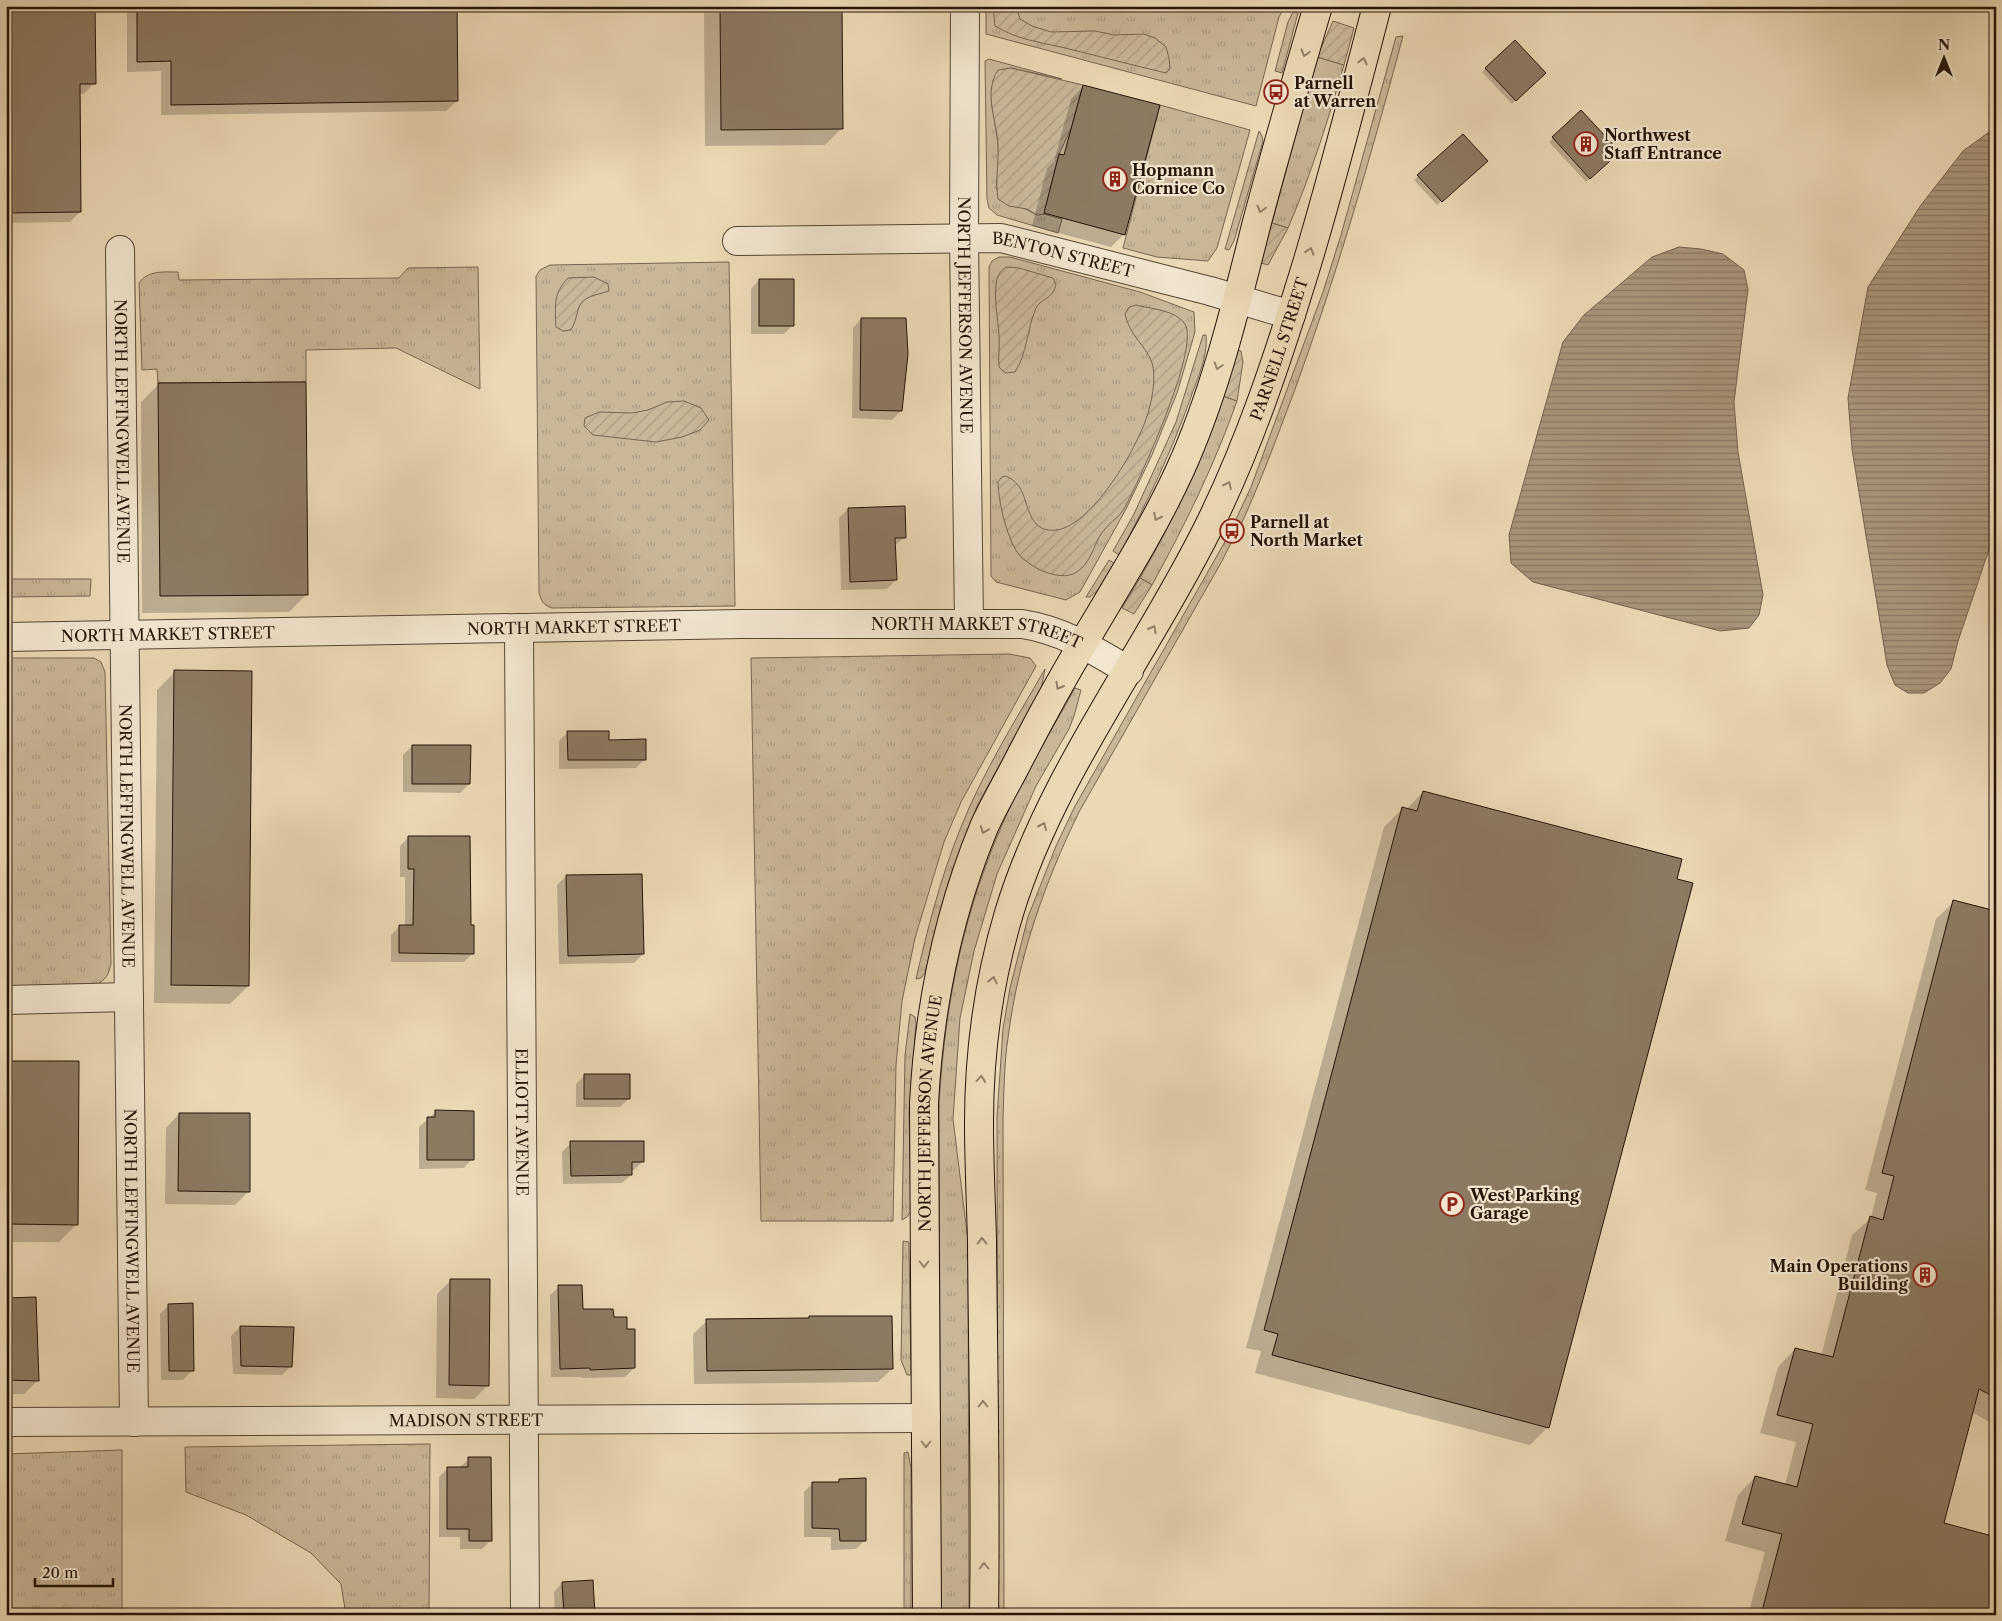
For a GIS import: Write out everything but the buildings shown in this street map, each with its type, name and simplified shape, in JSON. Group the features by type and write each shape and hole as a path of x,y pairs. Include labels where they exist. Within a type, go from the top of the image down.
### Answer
{"main road":[{"path":"1083,644 1156,519 1180,469 1212,386 1274,157 1318,6"},
{"name":"PARNELL STREET","path":"1129,671 1207,530 1238,464 1291,315 1340,148 1377,6"},
{"name":"NORTH JEFFERSON AVENUE","path":"927,1615 924,1103 927,1056 935,1004 954,920 985,827 1027,743 1083,644"},
{"path":"984,1615 982,1234 978,1121 985,1029 990,994 1009,913 1028,859 1070,770 1129,671"}],"street":[{"name":"NORTH JEFFERSON AVENUE","path":"965,6 964,238 969,624"},
{"name":"BENTON STREET","path":"737,242 964,238 1012,239 1291,315"},
{"name":"NORTH LEFFINGWELL AVENUE","path":"120,250 134,1422"},
{"name":"NORTH MARKET STREET","path":"6,637 742,624 1022,624 1038,626 1061,634 1083,644 1129,671"},
{"name":"ELLIOTT AVENUE","path":"519,628 524,1615"},
{"path":"6,1000 129,998"},
{"name":"MADISON STREET","path":"6,1422 926,1418"}],"green space":[{"path":"986,6 1285,6 1279,17 1256,106 986,34"},
{"path":"993,6 1016,6 1020,19 1032,26 1051,32 1095,31 1114,35 1144,34 1155,38 1166,47 1170,69 1166,73 1029,40 1012,34 995,26"},
{"path":"1293,12 1298,13 1282,73 1275,71 1288,22"},
{"path":"1333,21 1354,28 1344,65 1317,57"},
{"path":"1403,36 1366,171 1325,304 1274,445 1237,533 1231,530 1251,487 1323,292 1341,235 1396,37"},
{"path":"1317,57 1344,65 1319,147 1288,228 1272,223"},
{"path":"989,59 1062,79 1011,68 991,99 998,143 999,166 996,188 1009,206 1021,207 1037,215 1044,214 1062,219 1058,233 997,215 989,208 987,199 985,61"},
{"path":"1011,68 1083,85 1071,129 1059,154 1044,214 1037,215 1027,209 1009,206 998,199 998,145 991,98 994,79 998,70"},
{"path":"1160,105 1250,130 1217,248 1208,261 1157,257 1123,248"},
{"path":"1259,131 1263,141 1234,241 1229,250 1225,249"},
{"path":"1272,223 1288,228 1268,265 1261,263"},
{"path":"999,257 1010,257 1140,292 1194,312 1195,332 1177,393 1152,455 1126,509 1080,592 1066,600 996,582 991,576 989,267 992,261"},
{"path":"729,262 735,606 552,608 546,606 539,592 536,276 540,270 550,265"},
{"path":"478,267 480,389 396,348 306,350 306,382 158,383 157,369 142,370 139,283 152,274 178,272 179,280 399,278 408,268"},
{"path":"1006,267 1019,268 1053,278 1056,285 1052,294 1036,308 1025,349 1015,372 1005,373 999,367 999,339 995,293 1000,272"},
{"path":"594,277 608,284 609,291 590,297 582,302 571,330 563,331 556,327 556,300 563,284 568,278"},
{"path":"1136,305 1169,313 1181,319 1185,324 1187,338 1184,360 1176,386 1154,445 1124,509 1103,530 1082,568 1065,576 1049,573 1030,564 1016,551 1005,522 998,482 1002,477 1006,476 1015,482 1023,493 1032,519 1041,528 1048,530 1063,529 1078,520 1107,489 1121,470 1140,433 1148,413 1153,391 1154,376 1152,363 1130,329 1125,314 1129,307"},
{"path":"1203,335 1206,335 1206,342 1200,372 1176,436 1119,555 1113,551 1134,514 1176,422"},
{"path":"1237,350 1241,351 1243,362 1237,401 1223,396"},
{"path":"1223,396 1237,401 1219,449 1176,540 1152,585 1140,578 1186,489 1206,443"},
{"path":"684,401 701,408 709,420 700,430 682,437 656,442 593,435 584,426 585,418 599,412 632,413 648,410 667,402"},
{"path":"1227,538 1232,541 1222,561 1079,812 1066,839 1034,922 1018,979 1012,1008 1004,1078 1004,1615 998,1615 997,1117 1003,1029 1010,988 1028,917 1056,846 1075,806"},
{"path":"1109,560 1114,563 1099,589 1090,597 1086,597"},
{"path":"1140,578 1152,585 1134,614 1122,608"},
{"path":"6,579 91,579 90,596 6,597"},
{"path":"1009,654 1030,658 1036,666 961,802 944,842 915,938 902,1001 896,1065 893,1221 761,1221 751,658"},
{"path":"6,658 94,658 101,662 105,672 111,963 106,977 94,986 6,987"},
{"path":"1045,669 1041,689 977,806 949,881 925,973 921,978 916,979 947,864 961,827 989,767"},
{"path":"1075,688 1081,690 1069,729 1036,786 997,874 974,951 960,1018 953,1119 968,1241 969,1615 941,1615 939,1104 946,1029 959,956 968,920 992,849 1022,782"},
{"path":"910,1014 915,1017 916,1023 909,1113 911,1211 902,1220 905,1055"},
{"path":"903,1241 909,1242 911,1375 907,1375 901,1360"},
{"path":"430,1444 429,1615 346,1615 341,1584 311,1553 246,1515 186,1492 185,1447"},
{"path":"122,1450 122,1615 6,1615 6,1454"},
{"path":"908,1452 911,1468 911,1611 909,1615 904,1615 904,1453"}],"shaded area":[{"path":"1996,127 1996,529 1958,641 1951,669 1940,683 1924,693 1908,693 1895,685 1887,665 1852,449 1848,398 1868,287 1921,205 1963,151"},
{"path":"1679,247 1723,254 1744,270 1748,289 1734,402 1738,452 1763,595 1759,615 1749,628 1720,631 1533,582 1511,563 1509,535 1563,342 1584,315 1652,257"}],"place":[{"name":"Parnell at Warren","path":"1276,92"},
{"name":"Northwest Staff Entrance","path":"1586,144"},
{"name":"Hopmann Cornice Co","path":"1115,179"},
{"name":"Parnell at North Market","path":"1232,531"},
{"name":"West Parking Garage","path":"1452,1204"},
{"name":"Main Operations Building","path":"1925,1275"}]}
